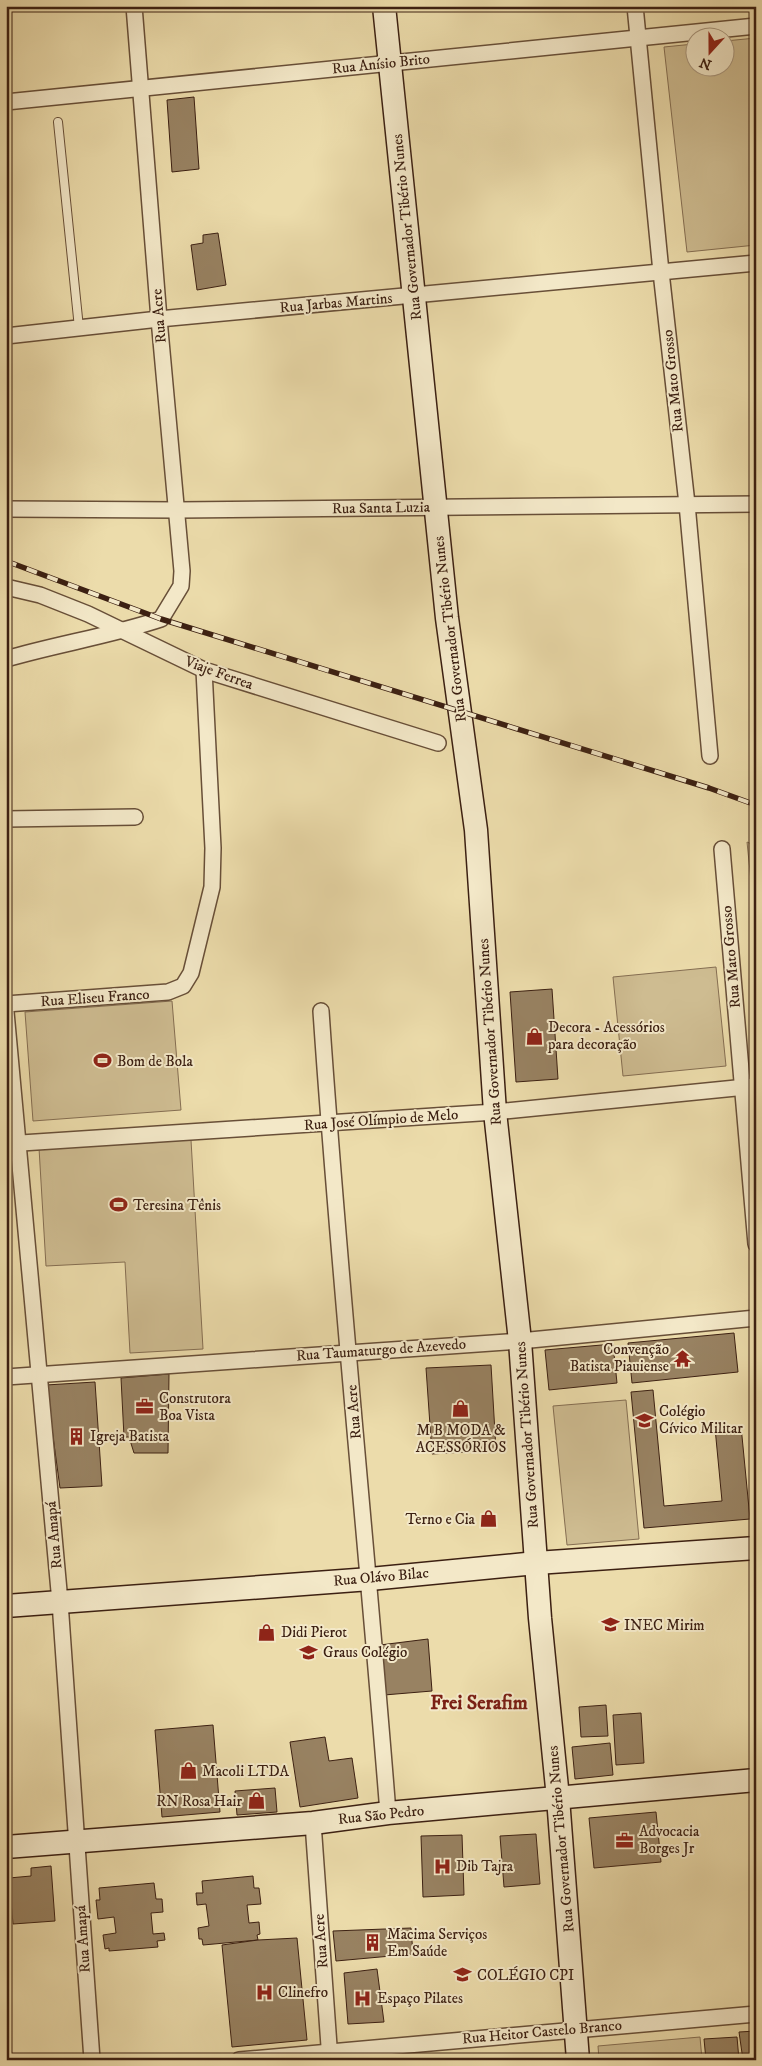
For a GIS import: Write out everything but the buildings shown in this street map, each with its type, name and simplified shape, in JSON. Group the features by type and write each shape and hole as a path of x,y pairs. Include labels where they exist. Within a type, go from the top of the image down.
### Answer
{"street":[{"name":"Rua Acre","path":"123,632 161,619 181,586 182,571 178,510 159,319 134,6"},
{"name":"Rua Governador Tibério Nunes","path":"384,6 447,618 476,830 496,1112 520,1341 536,1563 558,1798 578,2060"},
{"name":"Rua Mato Grosso","path":"635,6 661,272 687,504 710,756"},
{"name":"Rua Anísio Brito","path":"6,102 756,26"},
{"name":"Rua Jarbas Martins","path":"7,332 79,328 756,263"},
{"name":"Rua Santa Luzia","path":"6,509 178,510 756,504"},
{"name":"Viaje Ferrea","path":"6,586 80,611 204,670 438,744"},
{"path":"6,659 49,646 123,632"},
{"name":"Rua Eliseu Franco","path":"6,1004 168,992 183,986 191,973 212,887 213,848 204,670"},
{"path":"6,819 136,817"},
{"name":"Rua Mato Grosso","path":"722,849 749,1087 756,1244"},
{"name":"Rua Acre","path":"321,1011 328,1123 370,1578 388,1813"},
{"name":"Rua Amapá","path":"6,1012 12,1143 39,1374 60,1602 92,2060"},
{"name":"Rua José Olímpio de Melo","path":"12,1143 496,1112 749,1087"},
{"name":"Rua Taumaturgo de Azevedo","path":"6,1376 520,1341 756,1318"},
{"name":"Rua Olávo Bilac","path":"6,1606 370,1578 536,1563 756,1548"},
{"name":"Rua São Pedro","path":"6,1847 76,1840 313,1823 388,1813 756,1780"},
{"name":"Rua Acre","path":"313,1823 329,2055"},
{"name":"Rua Heitor Castelo Branco","path":"239,2060 329,2055 576,2029 756,2014"}],"lane":[{"path":"58,122 79,328"}],"shaded area":[{"path":"756,38 756,245 687,252 664,47 684,45 684,78 734,78 734,40"},
{"path":"747,842 756,846 756,930"},
{"path":"716,967 726,1066 623,1076 613,977"},
{"name":"Bom de Bola","path":"172,1001 181,1110 33,1121 25,1012"},
{"name":"Teresina Tênis","path":"191,1140 203,1349 130,1353 125,1262 46,1266 39,1148"},
{"path":"626,1400 639,1539 567,1545 553,1406"},
{"path":"700,2037 702,2060 599,2060 598,2046"}],"railway":[{"path":"6,561 161,619 709,788 756,805"}],"place":[{"name":"Decora - Acessórios para decoração","path":"534,1036"},
{"name":"Bom de Bola","path":"103,1061"},
{"name":"Teresina Tênis","path":"119,1205"},
{"name":"Convenção Batista Piauiense","path":"683,1358"},
{"name":"Construtora Boa Vista","path":"145,1407"},
{"name":"M B MODA & ACESSÓRIOS","path":"461,1409"},
{"name":"Colégio Cívico Militar","path":"645,1420"},
{"name":"Igreja Batista","path":"76,1436"},
{"name":"Terno e Cia","path":"489,1519"},
{"name":"INEC Mirim","path":"610,1625"},
{"name":"Didi Pierot","path":"267,1632"},
{"name":"Graus Colégio","path":"309,1652"},
{"name":"Macoli LTDA","path":"188,1771"},
{"name":"RN Rosa Hair","path":"256,1801"},
{"name":"Advocacia Borges Jr","path":"625,1840"},
{"name":"Dib Tajra","path":"442,1866"},
{"name":"Macima Serviços Em Saúde","path":"373,1943"},
{"name":"COLÉGIO CPI","path":"463,1975"},
{"name":"Clinefro","path":"264,1992"},
{"name":"Espaço Pilates","path":"363,1998"}],"district":[{"name":"Frei Serafim","path":"479,1703"}]}
